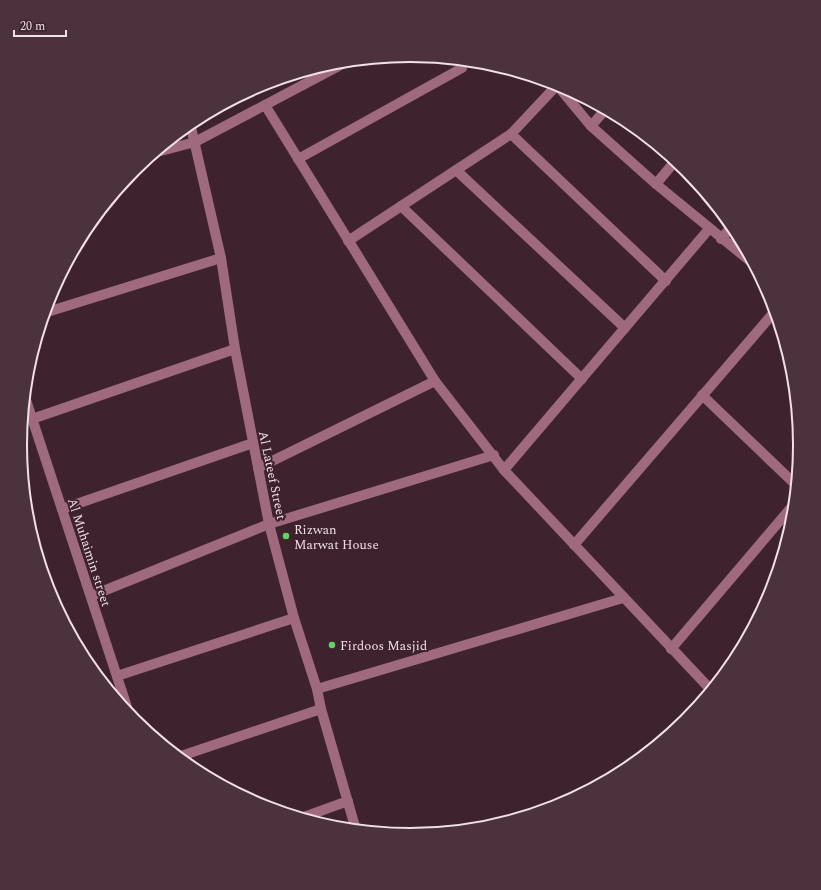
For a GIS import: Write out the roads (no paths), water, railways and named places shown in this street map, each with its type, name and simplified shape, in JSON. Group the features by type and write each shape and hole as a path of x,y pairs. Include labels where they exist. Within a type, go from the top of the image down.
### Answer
{"street":[{"path":"298,159 462,68"},
{"path":"167,149 195,142 331,70"},
{"path":"348,241 510,134 552,89"},
{"path":"566,95 591,126 656,184 745,258"},
{"path":"265,105 435,381 494,455 504,470 708,687"},
{"path":"591,126 602,113"},
{"name":"Al Lateef Street","path":"192,130 221,258 235,349 252,443 269,524 294,618 317,689 321,709 354,824"},
{"path":"510,134 666,281"},
{"path":"656,184 672,165"},
{"path":"456,170 625,328"},
{"path":"401,206 582,379"},
{"path":"504,470 709,229"},
{"path":"721,239 728,231"},
{"path":"51,311 221,258"},
{"path":"574,545 771,315"},
{"path":"32,418 235,349"},
{"path":"258,468 435,381"},
{"path":"702,395 792,481"},
{"name":"Al Muhaimin street","path":"29,409 125,701"},
{"path":"62,509 252,443"},
{"path":"91,596 269,524 494,455"},
{"path":"671,649 788,511"},
{"path":"317,689 623,598"},
{"path":"117,676 294,618"},
{"path":"185,755 321,709"},
{"path":"310,815 348,801"}],"place":[{"name":"Rizwan Marwat House","path":"286,536"},
{"name":"Firdoos Masjid","path":"332,645"}]}
